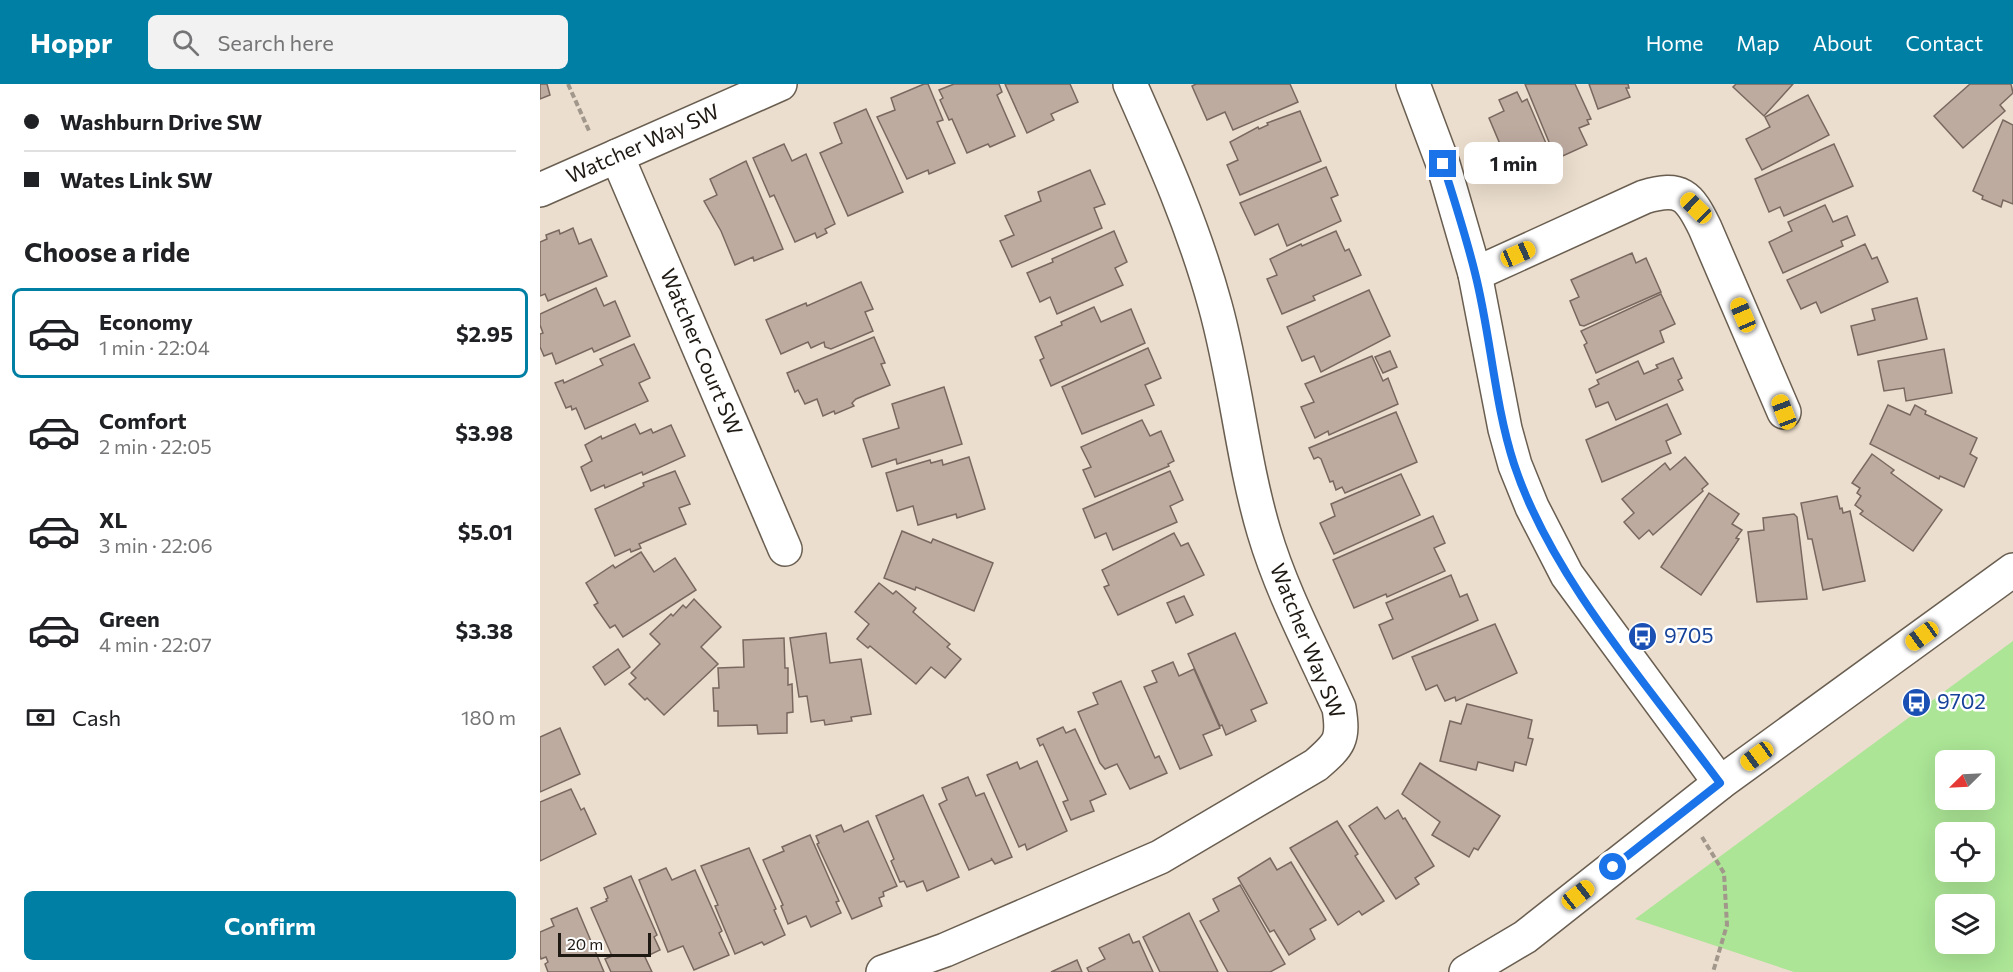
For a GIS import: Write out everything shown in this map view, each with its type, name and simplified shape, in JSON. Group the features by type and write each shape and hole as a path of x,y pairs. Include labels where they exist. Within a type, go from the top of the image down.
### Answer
{"street":[{"name":"Watcher Way SW","path":"540,189 780,84"},
{"name":"Watcher Way SW","path":"883,972 945,950 1160,857 1316,765 1336,748 1342,729 1340,708 1283,584 1264,533 1216,306 1200,253 1177,188 1130,84"},
{"path":"1413,84 1443,164 1475,274 1505,429 1515,465 1532,507 1567,575 1720,783"},
{"name":"Watcher Court SW","path":"610,159 785,549"},
{"path":"1475,274 1644,197 1666,190 1682,195 1696,208 1784,412"},
{"path":"1466,972 1525,937 1720,783 2013,570"}],"path":[{"path":"568,84 610,159"},
{"path":"1684,811 1714,853 1724,873 1727,925 1713,972"}],"green space":[{"path":"2013,641 2013,972 1794,972 1635,919"}],"building":[{"path":"540,84 547,84 550,95 540,99"},
{"path":"928,84 943,120 937,122 955,163 929,174 928,170 907,179 877,117 895,110 891,98"},
{"path":"954,84 999,84 1002,92 997,95 1015,136 990,147 988,144 967,153 952,119 949,120 940,100 943,98 939,90"},
{"path":"1005,84 1070,84 1078,102 1051,114 1054,120 1027,133"},
{"path":"1196,84 1290,84 1298,102 1233,130 1225,112 1207,120 1192,86"},
{"path":"1525,84 1575,84 1591,119 1587,120 1589,124 1579,128 1587,145 1556,159"},
{"path":"1589,84 1628,84 1629,88 1626,88 1630,97 1598,109"},
{"path":"1736,84 1793,84 1764,116 1733,87"},
{"path":"1970,84 2011,84 2013,93 2000,105 2005,111 1963,148 1934,116"},
{"path":"1517,92 1522,102 1527,99 1557,169 1525,182 1516,160 1508,163 1489,118 1504,111 1499,100"},
{"path":"1808,95 1829,135 1762,170 1746,139 1770,127 1765,117"},
{"path":"866,109 903,192 848,216 820,153 842,143 834,123"},
{"path":"1300,111 1321,161 1240,195 1227,165 1238,160 1230,142 1258,127 1259,129 1268,125 1267,123"},
{"path":"2003,120 2013,125 2013,204 2003,200 2001,207 1982,199 1983,196 1973,191"},
{"path":"784,144 792,161 806,154 835,224 825,229 827,233 817,238 815,233 795,242 774,195 770,197 753,158"},
{"path":"1834,144 1853,186 1784,216 1780,207 1769,212 1755,179"},
{"path":"746,161 783,249 754,261 753,257 735,265 721,231 704,201 717,195 710,179"},
{"path":"1326,167 1338,195 1331,198 1341,221 1287,246 1278,224 1255,235 1240,203"},
{"path":"1090,170 1105,204 1094,208 1102,228 1012,267 1000,241 1014,235 1005,216 1041,201 1038,192"},
{"path":"1825,205 1833,222 1847,216 1855,235 1841,241 1843,246 1783,273 1769,242 1792,231 1788,222"},
{"path":"573,228 579,244 591,239 607,276 548,301 545,294 540,296 540,242 547,239 546,235 559,230 560,234"},
{"path":"1114,231 1127,262 1115,268 1123,285 1057,314 1050,297 1040,302 1027,273"},
{"path":"1336,231 1345,251 1349,249 1361,275 1313,296 1315,300 1282,314 1267,279 1277,275 1270,259"},
{"path":"1865,244 1872,259 1877,257 1888,282 1821,313 1816,302 1801,309 1787,280"},
{"path":"1632,253 1636,263 1646,258 1661,292 1584,326 1580,325 1570,301 1579,297 1571,280"},
{"path":"861,282 873,309 865,312 873,331 831,349 825,347 824,342 811,348 808,342 781,354 766,320 806,303 807,306"},
{"path":"596,288 604,306 615,301 630,336 594,352 592,348 556,364 552,353 544,356 540,347 540,334 543,333 540,314"},
{"path":"1369,290 1390,336 1321,372 1314,356 1302,361 1287,327"},
{"path":"1661,294 1675,324 1660,331 1664,342 1596,373 1584,345 1587,343 1581,331"},
{"path":"1917,298 1927,339 1858,355 1851,326 1875,320 1872,309"},
{"path":"1094,307 1101,322 1131,309 1145,343 1051,386 1040,360 1044,358 1035,337"},
{"path":"874,337 885,363 881,364 890,385 856,399 852,403 854,406 823,416 817,399 805,404 798,390 795,392 787,373"},
{"path":"634,344 650,378 639,383 648,401 585,429 576,408 572,410 571,406 566,408 555,383 563,380 564,383 603,365 600,359"},
{"path":"1148,348 1161,378 1145,385 1154,405 1082,434 1062,387"},
{"path":"1944,349 1952,393 1906,401 1904,388 1884,391 1878,361"},
{"path":"1390,351 1397,367 1383,373 1375,357"},
{"path":"1372,356 1383,381 1388,378 1398,404 1329,435 1328,431 1315,438 1301,407 1314,402 1305,384"},
{"path":"1673,358 1682,378 1678,380 1683,390 1616,420 1608,402 1596,407 1589,389 1599,384 1597,380 1638,361 1644,374 1658,368 1656,365"},
{"path":"944,387 962,444 897,464 896,459 872,467 863,439 899,428 892,404"},
{"path":"1667,404 1681,434 1666,441 1671,453 1602,482 1586,440"},
{"path":"1888,405 1910,415 1915,405 1926,411 1925,414 1977,438 1970,454 1977,458 1964,487 1940,476 1939,479 1870,444"},
{"path":"1396,412 1417,462 1345,493 1342,487 1336,490 1333,481 1330,482 1321,459 1318,457 1314,459 1309,448"},
{"path":"1142,420 1150,436 1161,431 1174,461 1168,464 1169,466 1095,497 1083,470 1091,467 1081,447"},
{"path":"635,424 640,434 651,429 653,433 671,425 685,456 643,475 642,472 605,488 604,485 591,491 581,467 592,461 585,445 601,436 602,439"},
{"path":"1872,454 1894,470 1891,473 1942,510 1913,551 1860,514 1863,511 1855,505 1861,496 1857,493 1860,488 1852,483"},
{"path":"969,457 985,509 957,518 956,514 918,525 913,506 897,511 886,473 930,460 931,463 942,460 943,465"},
{"path":"1685,457 1708,484 1653,535 1649,530 1639,539 1624,522 1634,513 1622,499 1665,463 1670,470"},
{"path":"675,471 690,504 679,508 686,524 639,544 641,548 631,552 630,549 615,556 595,509 644,486 643,483"},
{"path":"1170,471 1183,500 1170,506 1177,522 1113,550 1106,533 1095,538 1083,509"},
{"path":"1401,474 1420,515 1334,554 1320,523 1335,516 1331,504"},
{"path":"1709,493 1739,514 1732,524 1742,530 1736,538 1739,539 1701,595 1661,567"},
{"path":"1837,496 1843,513 1850,511 1865,581 1823,590 1812,539 1808,539 1801,503"},
{"path":"1794,514 1797,517 1807,599 1757,602 1748,532 1764,530 1763,518"},
{"path":"1433,516 1445,543 1434,548 1445,571 1387,597 1386,594 1354,608 1333,560"},
{"path":"902,531 931,543 933,539 993,563 974,611 916,587 915,590 884,578"},
{"path":"1174,533 1181,546 1188,543 1204,575 1118,615 1104,587 1109,585 1102,570"},
{"path":"641,552 654,572 675,558 696,590 623,637 615,625 610,628 594,605 598,603 586,583 613,565 615,568"},
{"path":"1451,575 1460,597 1467,594 1478,620 1393,659 1379,625 1393,619 1386,603"},
{"path":"879,583 893,594 896,591 916,608 913,612 950,644 947,647 961,659 945,678 931,667 916,684 870,646 868,648 857,639 869,624 855,612"},
{"path":"1184,596 1193,615 1176,623 1167,603"},
{"path":"694,599 721,627 701,647 718,664 664,715 629,684 636,678 631,673 660,644 650,634 671,614 673,616 683,605 686,608"},
{"path":"1495,624 1517,673 1456,701 1455,697 1445,701 1437,685 1426,690 1412,657"},
{"path":"826,633 830,663 861,659 871,714 851,717 852,721 825,725 824,720 811,722 807,696 799,697 790,638"},
{"path":"1235,633 1267,703 1251,710 1256,721 1226,735 1188,654"},
{"path":"784,638 785,668 788,668 788,685 792,684 793,712 787,713 787,733 758,734 757,725 718,726 718,711 714,711 713,688 719,688 718,668 744,667 743,640"},
{"path":"618,649 630,667 605,685 593,667"},
{"path":"1173,662 1179,676 1194,669 1220,728 1203,735 1212,755 1180,769 1144,687 1157,682 1152,671"},
{"path":"1121,681 1155,758 1159,756 1167,773 1130,789 1117,764 1105,769 1100,763 1078,712 1098,704 1093,693"},
{"path":"1467,704 1532,720 1528,738 1533,739 1526,765 1515,762 1513,771 1478,762 1476,770 1440,761 1450,721 1461,724"},
{"path":"1063,727 1066,733 1075,729 1106,794 1090,801 1094,811 1071,820 1063,802 1068,800 1043,744 1040,746 1037,739"},
{"path":"560,728 580,774 540,792 540,737"},
{"path":"1037,761 1067,831 1027,850 1025,844 1019,847 987,775 1017,762 1020,769"},
{"path":"1420,763 1500,816 1478,850 1474,848 1469,857 1432,835 1440,822 1402,794"},
{"path":"968,777 976,796 984,793 1012,857 995,864 991,858 992,860 969,870 939,804 947,800 942,788"},
{"path":"571,789 581,810 584,808 596,834 540,861 540,802"},
{"path":"923,795 959,877 927,891 923,881 907,887 904,881 900,882 891,861 894,859 876,816"},
{"path":"1377,807 1385,819 1398,810 1434,866 1415,878 1419,884 1396,899 1349,826"},
{"path":"868,821 897,886 883,892 884,896 879,898 882,906 852,919 817,844 819,843 816,836 841,825 844,832"},
{"path":"1337,821 1358,854 1355,856 1384,901 1362,915 1359,911 1338,925 1290,848"},
{"path":"810,835 839,901 836,902 841,913 811,927 806,916 788,924 781,906 783,905 763,860 784,851 782,847"},
{"path":"749,848 785,935 764,945 762,942 735,954 715,906 718,905 701,866"},
{"path":"1270,858 1277,870 1291,862 1326,920 1310,929 1315,939 1289,955 1274,930 1270,932 1238,878"},
{"path":"666,868 672,880 695,870 722,931 719,933 729,955 694,970 683,946 668,952 639,880"},
{"path":"631,876 657,935 654,937 660,950 645,957 652,972 611,972 605,959 612,956 591,908 607,901 604,888"},
{"path":"1240,885 1285,964 1270,972 1228,972 1200,921 1219,911 1213,899"},
{"path":"577,908 604,972 548,972 545,964 548,962 546,957 541,959 540,956 540,932 554,926 551,919"},
{"path":"1189,913 1218,972 1160,972 1143,937"},
{"path":"1129,934 1133,943 1139,941 1153,972 1089,972 1087,968 1105,959 1099,948"},
{"path":"1077,960 1082,972 1051,972"}],"place":[{"name":"9705","path":"1643,636"},
{"name":"9702","path":"1916,702"}],"route":[{"path":"1443,164 1475,274 1505,429 1515,465 1532,507 1567,575 1720,783 1613,867"}]}
